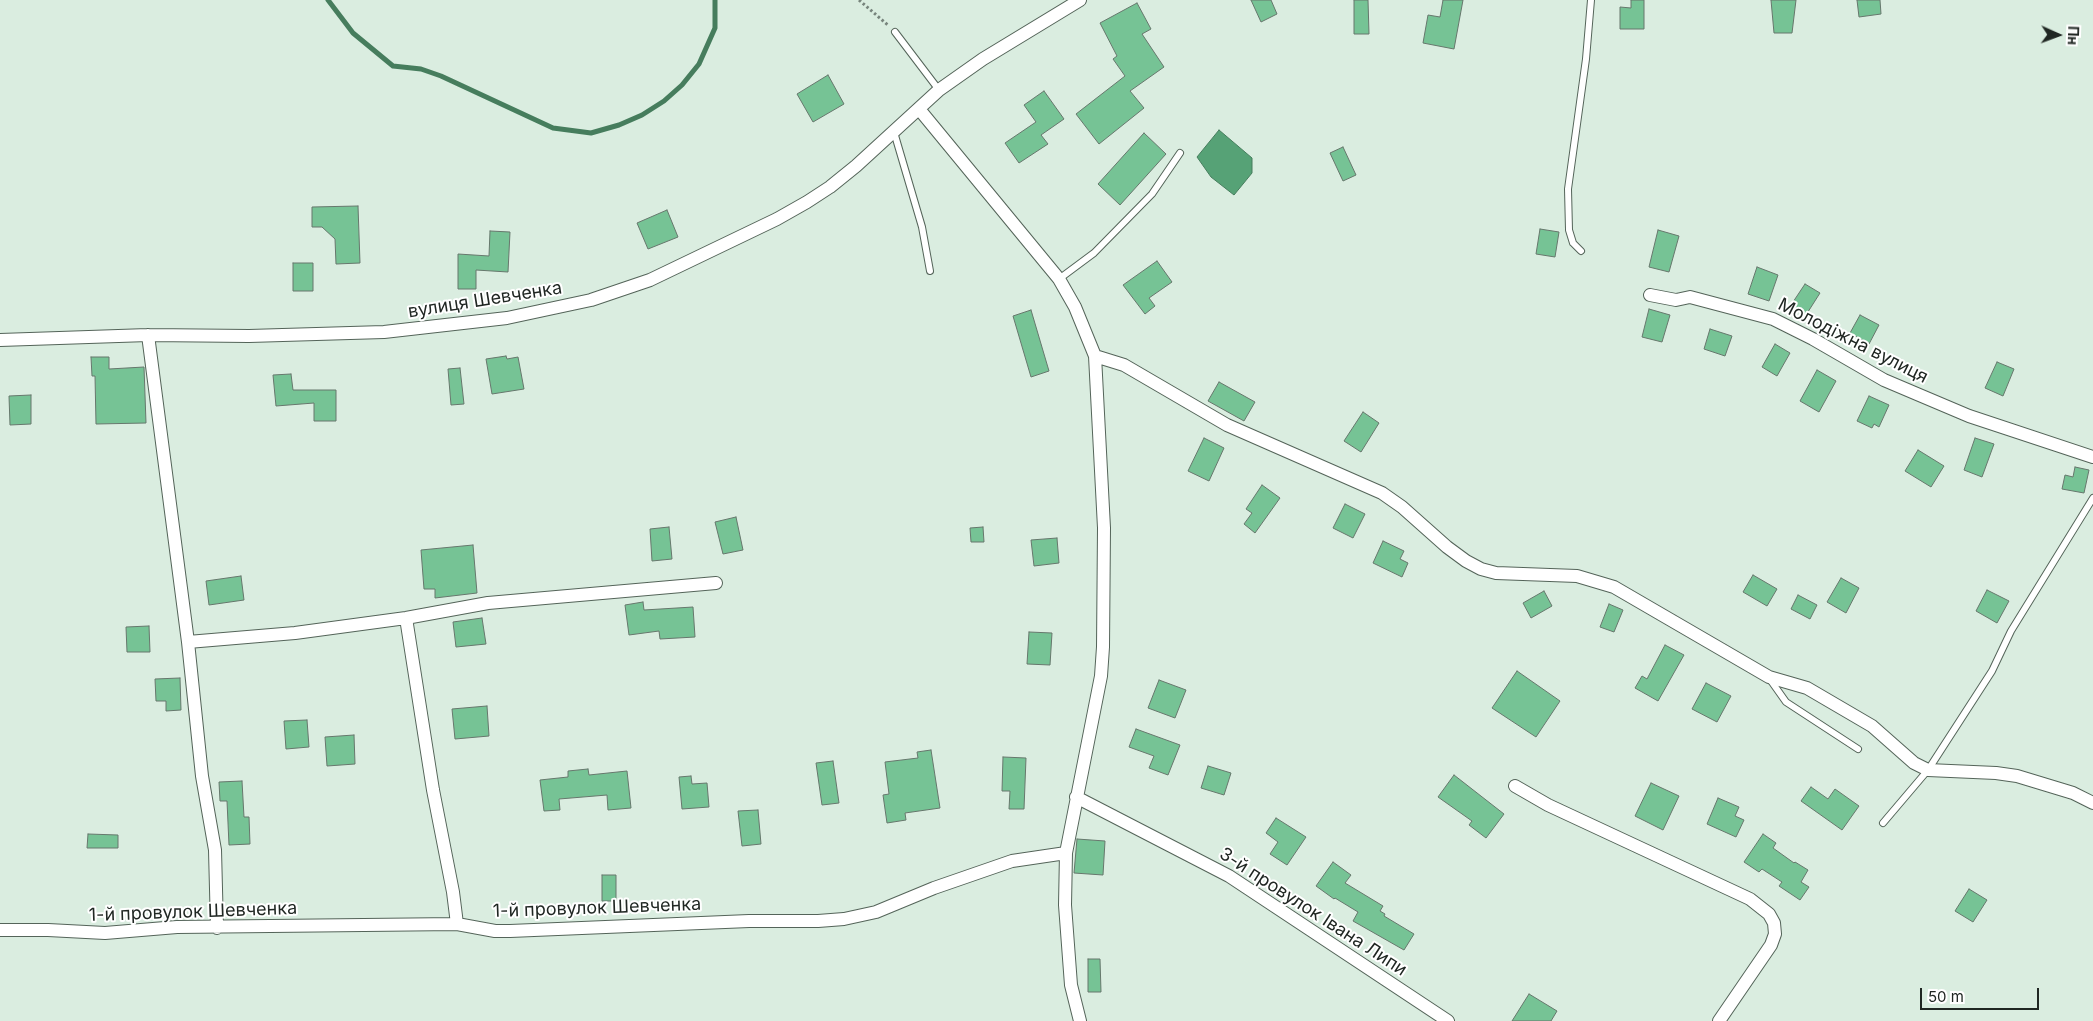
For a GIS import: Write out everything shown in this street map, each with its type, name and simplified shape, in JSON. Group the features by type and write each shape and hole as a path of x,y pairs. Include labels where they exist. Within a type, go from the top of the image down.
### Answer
{"street":[{"name":"вулиця Шевченка","path":"0,340 148,335 249,336 384,332 460,325 507,318 591,300 650,280 777,219 830,187 939,90 996,50 1080,0"},
{"path":"919,109 1059,279 1075,307 1095,356 1104,528 1103,647 1101,676 1066,853 1065,905 1067,950 1071,985 1080,1021"},
{"name":"Молодіжна вулиця","path":"1650,295 1676,300 1690,297 1772,319 1892,384 1970,416 2093,457"},
{"path":"148,335 188,642 202,776 215,850 218,928"},
{"path":"1095,356 1124,365 1227,425 1382,493 1402,507 1447,547 1481,569 1496,572 1577,576 1614,587 1769,677 1807,688 1872,726 1914,763 1928,770 1986,772 2017,776 2073,793 2093,803"},
{"path":"188,642 295,633 406,618 488,603 716,583"},
{"path":"406,618 433,790 453,892 457,924"},
{"path":"1515,786 1548,805 1750,899 1769,914 1774,923 1775,934 1771,945 1719,1021"},
{"name":"3-й провулок Івана Липи","path":"1076,798 1229,876 1448,1021"},
{"name":"1-й провулок Шевченка","path":"0,930 105,933 177,927 457,924 495,931 510,931 652,924 844,919 876,912 934,888 1012,861 1066,853"}],"lane":[{"path":"1581,251 1574,243 1569,230 1568,189 1586,59 1591,0"},
{"path":"895,32 939,90"},
{"path":"894,132 922,227 930,271"},
{"path":"1059,279 1094,253 1146,200 1180,154"},
{"path":"1883,823 1928,770 1992,672 2011,631 2093,498"},
{"path":"1769,677 1786,702 1858,749"}],"path":[{"path":"859,0 895,32"}],"shaded area":[{"path":"1219,130 1252,158 1252,173 1234,195 1211,177 1197,157"}],"building":[{"path":"1251,0 1271,0 1277,14 1261,22"},
{"path":"1354,0 1368,0 1369,34 1354,34"},
{"path":"1443,0 1463,0 1454,49 1423,43 1428,15 1440,17"},
{"path":"1631,0 1644,0 1644,29 1620,29 1620,7 1631,8"},
{"path":"1771,0 1796,0 1792,33 1774,33"},
{"path":"1857,0 1880,0 1881,14 1859,17"},
{"path":"1137,3 1151,29 1142,34 1164,67 1130,91 1144,108 1099,144 1076,114 1125,76 1113,59 1117,56 1100,23"},
{"path":"828,75 844,104 813,122 797,94"},
{"path":"1044,91 1064,119 1041,135 1048,144 1019,163 1005,143 1036,122 1024,105"},
{"path":"1144,133 1166,154 1120,205 1098,184"},
{"path":"1343,147 1356,175 1343,181 1330,153"},
{"path":"358,206 360,263 336,264 335,239 322,227 312,227 312,207"},
{"path":"667,210 678,237 648,249 637,223"},
{"path":"1540,229 1559,232 1555,257 1536,254"},
{"path":"1658,230 1679,236 1669,272 1649,267"},
{"path":"490,231 510,232 508,272 476,270 476,289 458,289 458,254 489,256"},
{"path":"1157,261 1172,282 1149,298 1155,306 1145,314 1123,285"},
{"path":"293,263 313,263 313,291 293,291"},
{"path":"1757,267 1778,275 1769,301 1748,294"},
{"path":"1805,284 1820,293 1806,315 1791,305"},
{"path":"1649,309 1670,315 1662,342 1642,337"},
{"path":"1031,310 1049,371 1031,377 1013,316"},
{"path":"1860,315 1879,325 1869,344 1850,333"},
{"path":"1710,329 1732,336 1725,356 1704,349"},
{"path":"1775,344 1790,353 1777,376 1762,367"},
{"path":"506,356 507,359 518,357 524,389 492,394 486,359"},
{"path":"91,357 109,357 109,369 144,367 146,423 96,424 95,376 92,376"},
{"path":"1997,362 2014,369 2003,396 1985,388"},
{"path":"460,368 464,404 451,405 448,369"},
{"path":"1817,370 1836,381 1819,412 1800,401"},
{"path":"291,374 293,390 336,390 336,421 314,421 314,403 276,406 273,375"},
{"path":"1219,382 1255,402 1244,421 1208,401"},
{"path":"31,395 31,424 10,425 9,396"},
{"path":"1869,396 1889,405 1879,427 1874,424 1872,428 1857,421"},
{"path":"1363,412 1379,423 1361,452 1344,441"},
{"path":"1204,438 1224,448 1209,481 1188,471"},
{"path":"1975,438 1994,444 1982,477 1964,470"},
{"path":"1918,450 1944,466 1931,487 1905,471"},
{"path":"2075,467 2089,470 2084,493 2062,489 2065,475 2073,477"},
{"path":"1262,485 1280,498 1255,533 1244,524 1252,513 1246,509"},
{"path":"1345,504 1365,514 1353,538 1333,528"},
{"path":"736,517 743,550 723,554 715,522"},
{"path":"669,527 672,559 652,561 650,529"},
{"path":"983,527 984,542 971,542 970,528"},
{"path":"1057,538 1059,563 1034,566 1031,540"},
{"path":"1383,541 1404,551 1400,559 1408,563 1402,577 1373,563"},
{"path":"473,545 477,593 435,598 435,589 424,589 421,550"},
{"path":"1753,575 1777,589 1767,606 1743,592"},
{"path":"241,576 244,600 209,605 206,581"},
{"path":"1841,578 1859,588 1846,613 1827,602"},
{"path":"1987,590 2009,601 1997,623 1976,611"},
{"path":"1544,591 1552,606 1531,618 1523,603"},
{"path":"1798,595 1817,605 1810,619 1791,609"},
{"path":"643,602 644,610 693,607 695,637 660,639 659,631 629,635 625,605"},
{"path":"1609,604 1623,610 1614,632 1600,627"},
{"path":"482,618 486,644 456,647 453,622"},
{"path":"149,626 150,652 127,652 126,627"},
{"path":"1029,632 1052,633 1050,665 1027,664"},
{"path":"1665,645 1684,655 1658,701 1635,688 1642,676 1647,679"},
{"path":"1517,671 1560,701 1536,737 1492,708"},
{"path":"180,678 181,710 166,711 166,701 156,701 155,679"},
{"path":"1159,680 1186,690 1175,718 1148,708"},
{"path":"1706,683 1731,696 1717,722 1692,709"},
{"path":"487,706 489,736 455,739 452,709"},
{"path":"307,720 309,747 286,749 284,721"},
{"path":"1136,729 1180,745 1168,775 1149,768 1154,756 1129,747"},
{"path":"354,735 355,764 327,766 325,737"},
{"path":"931,750 940,808 905,813 906,820 887,823 883,795 889,794 885,762 918,758 917,752"},
{"path":"1003,757 1026,758 1024,809 1009,809 1010,791 1002,791"},
{"path":"833,761 839,803 822,805 816,763"},
{"path":"1208,766 1231,773 1224,795 1201,788"},
{"path":"588,769 589,775 627,771 631,808 608,810 607,795 559,799 560,810 544,811 540,780 568,777 568,771"},
{"path":"1454,775 1504,814 1486,838 1469,825 1472,821 1438,797"},
{"path":"691,776 692,784 707,783 709,807 682,809 679,777"},
{"path":"242,781 244,817 249,817 250,844 229,845 227,801 220,801 219,782"},
{"path":"1651,783 1679,796 1663,830 1635,816"},
{"path":"1811,787 1828,799 1835,789 1859,806 1842,830 1801,801"},
{"path":"1718,798 1739,807 1735,816 1744,820 1736,837 1707,824"},
{"path":"758,810 761,844 742,846 738,811"},
{"path":"1276,818 1306,837 1287,865 1270,854 1278,842 1266,833"},
{"path":"88,834 118,835 118,848 87,848"},
{"path":"1763,834 1776,843 1773,848 1794,863 1808,870 1801,882 1809,887 1800,900 1779,886 1782,882 1762,869 1759,872 1744,862"},
{"path":"1077,839 1105,841 1103,875 1074,873"},
{"path":"1333,862 1351,875 1345,883 1383,906 1380,911 1385,914 1384,916 1414,934 1404,950 1353,921 1358,912 1334,899 1316,886"},
{"path":"602,875 616,875 616,901 602,901"},
{"path":"1969,889 1987,900 1973,922 1955,911"},
{"path":"1088,959 1100,959 1101,992 1088,992"},
{"path":"1529,994 1557,1011 1551,1021 1512,1021"}],"waterway":[{"path":"328,0 353,33 393,66 421,69 441,76 553,128 591,133 619,125 642,115 664,101 682,85 699,64 715,28 715,0"}]}
